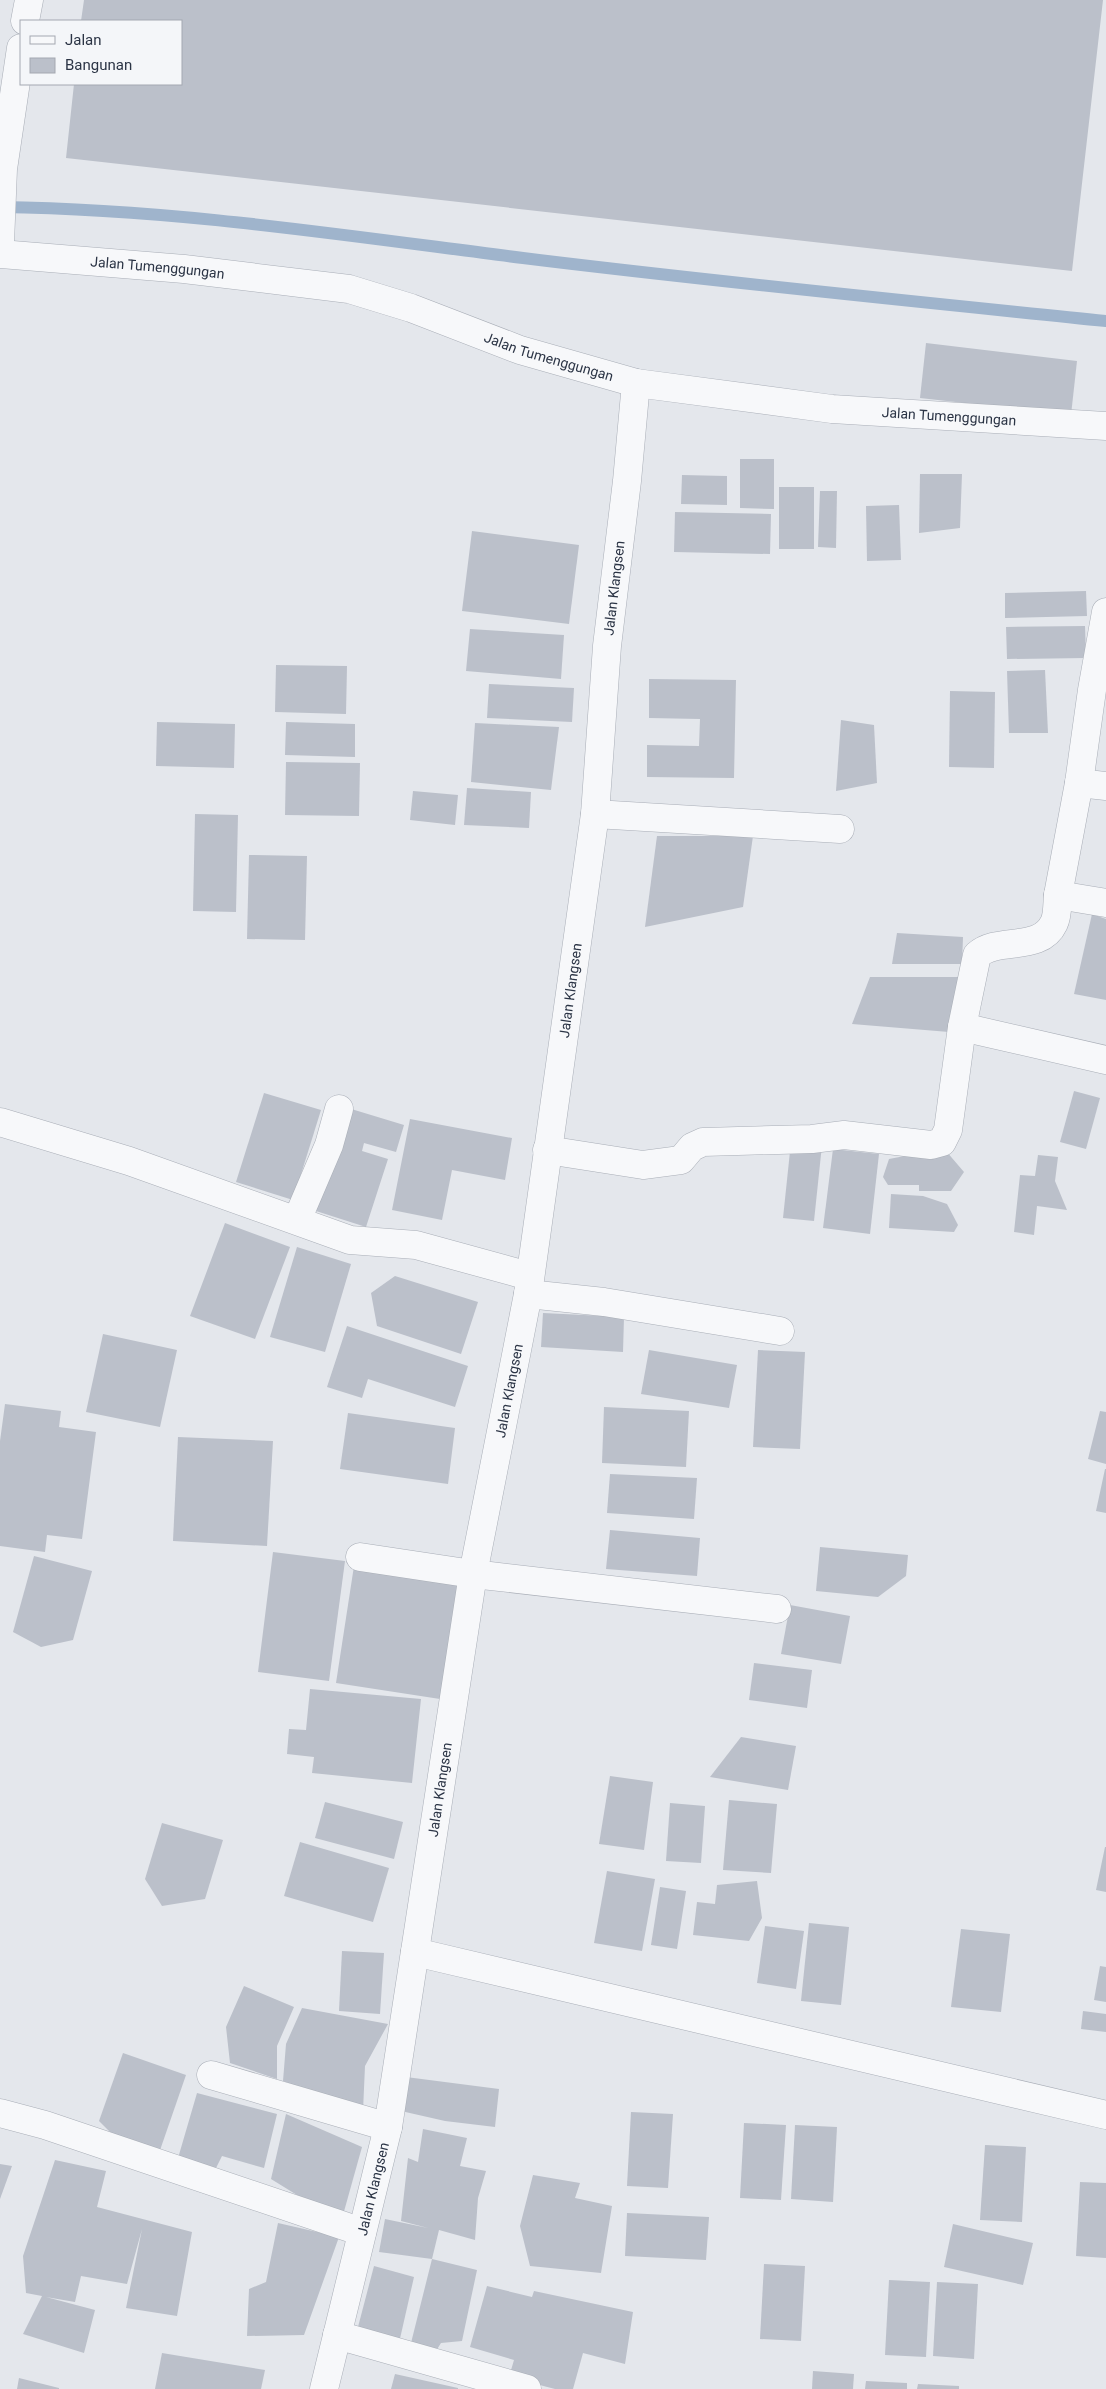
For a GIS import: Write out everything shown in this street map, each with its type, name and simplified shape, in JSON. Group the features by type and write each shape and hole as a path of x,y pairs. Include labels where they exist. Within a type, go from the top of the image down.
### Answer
{"street":[{"path":"25,20 29,0"},
{"path":"0,243 3,169 20,55"},
{"name":"Jalan Tumenggungan","path":"0,243 184,269 349,289 411,308 520,350 636,383 832,409 1106,426"},
{"name":"Jalan Klangsen","path":"324,2389 388,2127 473,1574 529,1285 595,814 608,646 636,383"},
{"path":"547,1150 643,1165 681,1160 692,1147 703,1142 812,1139 844,1135 931,1145 942,1142 948,1130 962,1027 977,955 988,946 1036,940 1048,932 1055,922 1106,612"},
{"path":"1079,783 1106,786"},
{"path":"595,814 840,829"},
{"path":"1058,895 1106,903"},
{"path":"962,1027 1106,1060"},
{"path":"297,1220 329,1145 339,1109"},
{"path":"0,1122 130,1161 350,1240 416,1245 529,1285 604,1302 780,1331"},
{"path":"360,1556 473,1574 777,1609"},
{"path":"415,1952 1106,2115"},
{"path":"211,2075 388,2127"},
{"path":"0,2113 45,2125 362,2232"},
{"path":"337,2335 527,2389"}],"building":[{"path":"84,0 1103,0 1072,271 66,158 74,85 182,85 182,20 81,20"},
{"path":"926,343 1077,361 1071,415 920,398"},
{"path":"740,459 774,459 774,509 740,508"},
{"path":"920,474 962,474 960,528 919,533"},
{"path":"682,475 727,476 727,505 681,504"},
{"path":"779,487 814,487 814,549 779,549"},
{"path":"820,491 837,491 836,548 818,547"},
{"path":"899,505 901,560 867,561 866,506"},
{"path":"675,512 771,514 770,554 674,552"},
{"path":"472,531 579,545 569,624 462,611"},
{"path":"1086,591 1087,616 1005,618 1005,593"},
{"path":"1085,626 1086,658 1007,659 1006,627"},
{"path":"470,629 564,635 561,679 466,671"},
{"path":"276,665 347,666 346,714 275,712"},
{"path":"1045,670 1048,733 1009,733 1007,671"},
{"path":"649,679 736,680 734,778 647,777 647,745 699,746 700,719 649,718"},
{"path":"489,684 574,688 572,722 487,718"},
{"path":"950,691 995,692 994,768 949,767"},
{"path":"841,720 874,725 877,783 836,791"},
{"path":"157,722 235,724 234,768 156,766"},
{"path":"286,722 355,724 355,757 285,755"},
{"path":"475,723 559,727 551,790 471,782"},
{"path":"286,762 360,763 359,816 285,815"},
{"path":"467,788 531,792 529,828 464,825"},
{"path":"413,791 458,795 455,825 410,820"},
{"path":"195,814 238,815 236,912 193,911"},
{"path":"657,836 753,836 743,907 645,927"},
{"path":"249,855 307,856 305,940 247,939"},
{"path":"1092,914 1106,919 1106,1000 1074,994"},
{"path":"897,933 963,937 962,964 892,964"},
{"path":"870,977 962,977 949,1032 852,1024"},
{"path":"1074,1091 1100,1098 1086,1149 1060,1142"},
{"path":"264,1093 321,1110 293,1200 236,1182"},
{"path":"348,1108 404,1125 396,1152 364,1143 362,1151 388,1159 366,1227 316,1211"},
{"path":"410,1119 512,1138 505,1180 452,1170 442,1220 392,1210"},
{"path":"791,1142 822,1145 814,1221 783,1218"},
{"path":"833,1149 879,1154 870,1234 823,1228"},
{"path":"946,1151 964,1172 951,1191 919,1191 919,1185 888,1185 883,1177 889,1159 910,1155 920,1158 930,1153"},
{"path":"1038,1155 1058,1157 1055,1181 1067,1210 1037,1206 1034,1235 1014,1232 1020,1175 1035,1176"},
{"path":"891,1194 923,1196 947,1204 958,1225 954,1232 889,1228"},
{"path":"225,1223 290,1247 255,1339 190,1316"},
{"path":"297,1247 351,1264 325,1352 270,1337"},
{"path":"395,1276 478,1302 461,1354 377,1326 371,1293"},
{"path":"543,1313 624,1317 623,1352 541,1347"},
{"path":"347,1326 468,1366 455,1407 368,1379 362,1398 327,1387"},
{"path":"103,1334 177,1350 160,1427 86,1412"},
{"path":"649,1350 737,1365 729,1408 641,1394"},
{"path":"758,1350 805,1352 800,1449 753,1447"},
{"path":"5,1404 61,1411 59,1427 96,1432 82,1539 47,1535 45,1552 0,1546 0,1441"},
{"path":"604,1407 689,1411 686,1467 602,1463"},
{"path":"1100,1411 1106,1412 1106,1464 1088,1459"},
{"path":"348,1413 455,1428 448,1484 340,1469"},
{"path":"178,1437 273,1441 267,1546 173,1541"},
{"path":"1106,1469 1106,1513 1096,1511"},
{"path":"610,1474 697,1478 694,1519 607,1513"},
{"path":"610,1530 700,1538 697,1576 606,1569"},
{"path":"820,1547 908,1555 906,1576 878,1597 816,1591"},
{"path":"273,1552 345,1561 329,1681 258,1672"},
{"path":"34,1556 92,1571 73,1640 41,1647 13,1632"},
{"path":"354,1566 459,1583 440,1699 336,1683"},
{"path":"790,1605 850,1616 841,1664 781,1654"},
{"path":"754,1663 812,1670 807,1708 749,1700"},
{"path":"310,1689 421,1699 412,1783 312,1773 314,1757 287,1754 289,1729 306,1730"},
{"path":"741,1737 796,1746 788,1790 710,1777"},
{"path":"610,1776 653,1782 644,1850 599,1844"},
{"path":"729,1800 777,1804 771,1873 723,1870"},
{"path":"325,1802 403,1822 394,1859 315,1838"},
{"path":"670,1803 705,1806 701,1863 666,1861"},
{"path":"162,1823 223,1840 205,1899 162,1906 145,1879"},
{"path":"300,1842 389,1868 373,1922 284,1896"},
{"path":"1106,1847 1106,1892 1096,1890"},
{"path":"607,1871 655,1879 642,1951 594,1943"},
{"path":"757,1881 762,1918 749,1941 693,1935 697,1902 715,1904 717,1885"},
{"path":"660,1887 686,1891 677,1949 651,1945"},
{"path":"809,1923 849,1927 841,2005 801,2001"},
{"path":"765,1926 804,1931 796,1989 757,1983"},
{"path":"961,1929 1010,1934 1001,2012 951,2007"},
{"path":"342,1951 384,1953 380,2014 339,2011"},
{"path":"1100,1966 1106,1967 1106,2002 1094,2000"},
{"path":"244,1986 294,2007 277,2046 277,2079 230,2063 226,2027"},
{"path":"302,2008 388,2024 365,2066 363,2111 283,2081 286,2044"},
{"path":"1083,2011 1106,2014 1106,2032 1081,2029"},
{"path":"123,2053 186,2075 158,2156 121,2143 99,2121"},
{"path":"406,2077 499,2089 495,2127 445,2121 401,2111"},
{"path":"197,2093 277,2114 264,2168 222,2156 212,2176 176,2165"},
{"path":"631,2112 673,2114 668,2188 627,2186"},
{"path":"286,2114 362,2147 343,2215 310,2203 271,2179"},
{"path":"744,2123 786,2125 781,2200 740,2198"},
{"path":"795,2125 837,2127 833,2202 791,2199"},
{"path":"423,2129 467,2138 460,2166 486,2171 478,2198 475,2240 439,2230 432,2259 379,2252 385,2219 428,2228 401,2221 408,2158 418,2162"},
{"path":"985,2145 1026,2147 1022,2222 980,2220"},
{"path":"55,2160 106,2171 97,2207 192,2232 177,2316 126,2308 142,2229 127,2284 81,2276 75,2302 46,2297 95,2310 84,2353 23,2334 42,2296 26,2293 23,2256"},
{"path":"0,2164 12,2166 0,2199"},
{"path":"533,2175 580,2183 575,2198 612,2206 601,2273 530,2266 520,2226"},
{"path":"1080,2182 1106,2183 1106,2258 1076,2256"},
{"path":"627,2213 709,2217 706,2260 625,2256"},
{"path":"278,2223 339,2237 304,2335 247,2336 249,2289 266,2282"},
{"path":"953,2224 1033,2243 1023,2285 944,2267"},
{"path":"432,2259 477,2270 462,2341 441,2343 434,2354 410,2347"},
{"path":"764,2264 805,2266 801,2341 760,2339"},
{"path":"374,2266 414,2277 399,2343 358,2327"},
{"path":"889,2280 930,2282 926,2357 885,2355"},
{"path":"937,2282 978,2284 974,2359 933,2356"},
{"path":"487,2286 532,2297 534,2291 633,2312 625,2364 583,2353 573,2389 555,2389 509,2377 514,2360 470,2347"},
{"path":"162,2353 265,2370 261,2389 155,2389"},
{"path":"813,2371 854,2374 853,2389 812,2389"},
{"path":"395,2374 458,2388 458,2389 391,2389"},
{"path":"19,2378 59,2388 59,2389 17,2389"},
{"path":"866,2381 907,2383 907,2389 865,2389"},
{"path":"918,2384 959,2386 959,2389 917,2389"}],"waterway":[{"path":"0,207 66,209 197,218 669,275 1106,321"}]}
